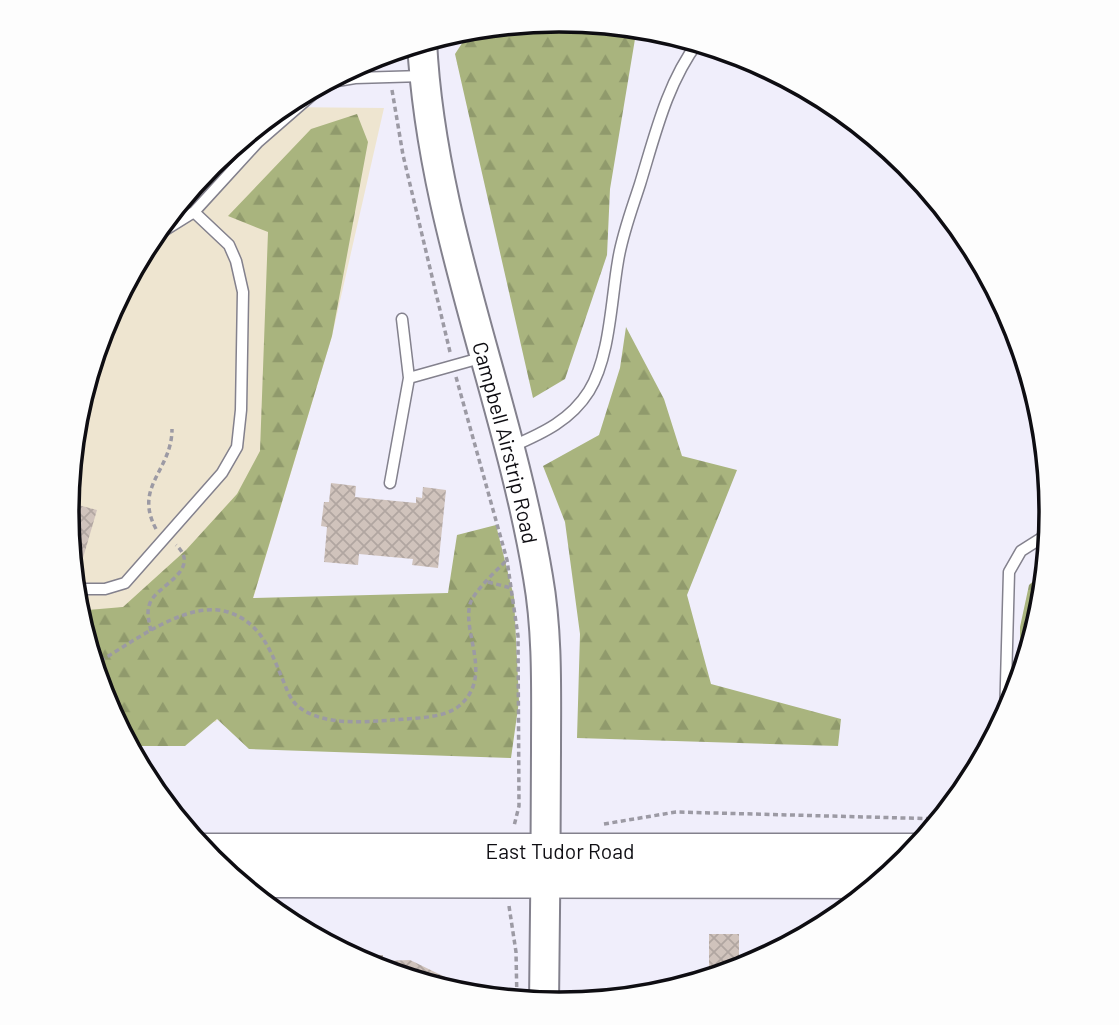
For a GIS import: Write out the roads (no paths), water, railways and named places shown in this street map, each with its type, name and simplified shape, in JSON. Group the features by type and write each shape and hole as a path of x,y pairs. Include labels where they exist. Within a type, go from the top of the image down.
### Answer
{"main road":[{"name":"East Tudor Road","path":"216,850 903,850"},
{"name":"East Tudor Road","path":"251,881 867,882"}],"street":[{"name":"Campbell Airstrip Road","path":"423,52 433,148 509,447 544,613 544,993"}],"lane":[{"path":"509,447 548,430 569,416 590,390 604,356 619,257 660,119 672,87 692,50"},
{"path":"353,78 424,76"},
{"path":"175,224 194,212 258,142 288,116"},
{"path":"85,589 105,589 125,583 222,473 237,447 241,410 243,292 236,261 229,245 194,212"},
{"path":"390,483 409,378 402,318"},
{"path":"409,378 485,357"},
{"path":"1006,692 1009,572 1021,551 1039,540"}]}
